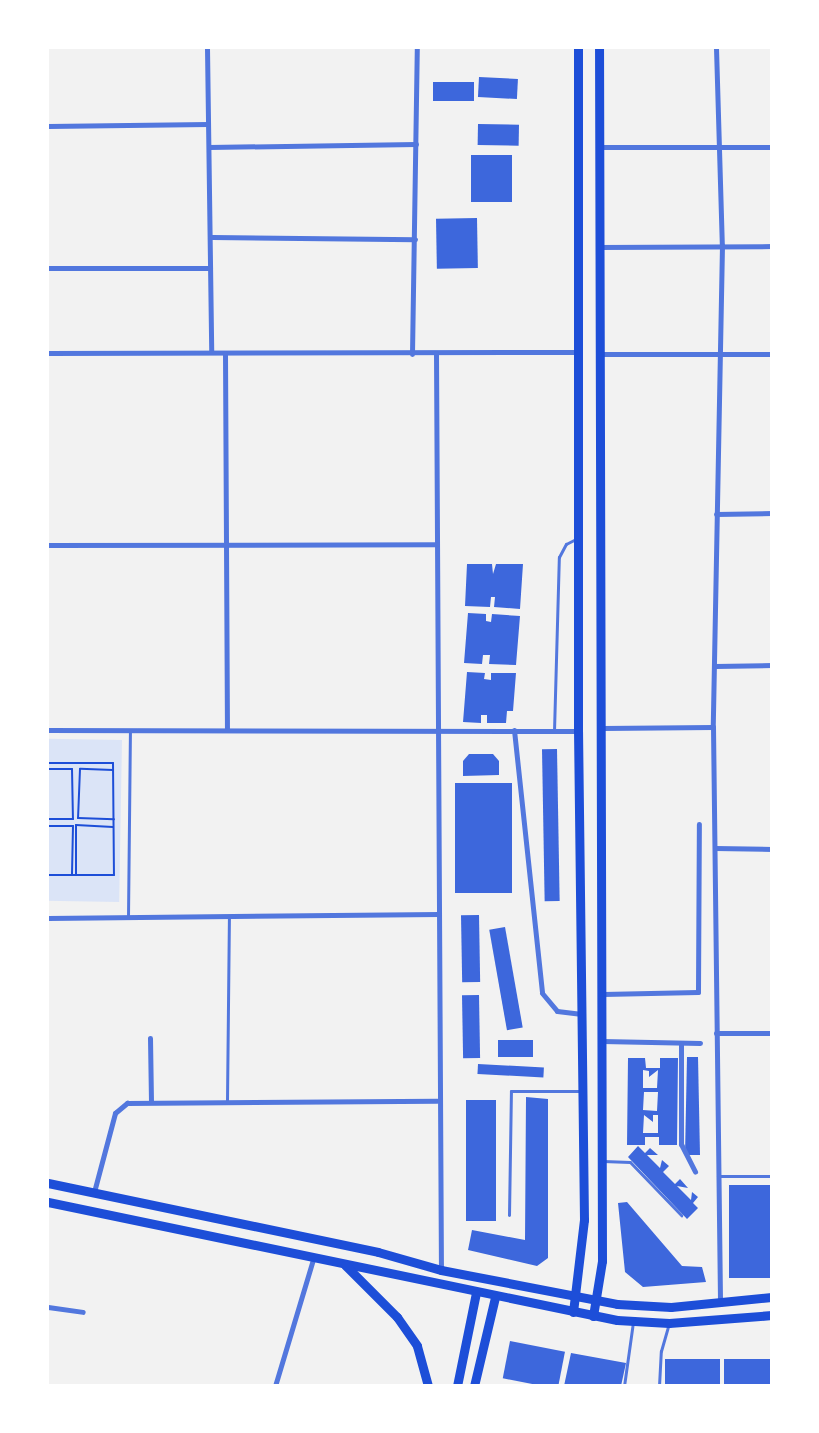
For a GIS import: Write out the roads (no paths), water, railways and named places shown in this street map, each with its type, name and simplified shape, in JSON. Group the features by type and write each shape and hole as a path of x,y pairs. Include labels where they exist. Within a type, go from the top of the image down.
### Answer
{"main road":[{"path":"573,1312 577,1296 584,1220 581,1091 583,1014 578,731 580,352 578,48"},
{"path":"593,1316 602,1261 600,1161 603,994 603,728 599,354 599,48"},
{"path":"48,1183 441,1270 597,1300 651,1308 720,1304 772,1297"},
{"path":"48,1202 313,1259 593,1316 633,1322 669,1323 772,1315"},
{"path":"344,1265 397,1317 417,1346 428,1386"},
{"path":"457,1386 476,1293"},
{"path":"474,1386 495,1297"}],"street":[{"path":"208,48 208,124 212,237 210,268 211,352"},
{"path":"412,354 417,48"},
{"path":"716,48 722,245 718,354 713,727 720,1304"},
{"path":"48,126 208,124"},
{"path":"209,147 416,144"},
{"path":"598,147 772,147"},
{"path":"212,237 415,239"},
{"path":"599,247 772,246"},
{"path":"48,268 210,268"},
{"path":"48,353 412,354 580,352"},
{"path":"224,353 227,730"},
{"path":"436,353 439,914 437,1101 441,1270"},
{"path":"599,354 772,354"},
{"path":"716,514 772,513"},
{"path":"48,545 437,544"},
{"path":"715,666 772,665"},
{"path":"603,728 713,727"},
{"path":"48,730 437,729 578,731"},
{"path":"514,730 542,993 557,1011 583,1014"},
{"path":"603,994 698,992 699,824"},
{"path":"715,848 772,849"},
{"path":"48,918 439,914"},
{"path":"716,1033 772,1033"},
{"path":"150,1038 151,1101"},
{"path":"602,1041 700,1043"},
{"path":"681,1043 681,1144 695,1172"},
{"path":"94,1192 115,1113 127,1103 151,1101 437,1101"},
{"path":"275,1386 313,1259"},
{"path":"48,1307 83,1312"}],"lane":[{"path":"554,731 559,557 566,544 580,537"},
{"path":"128,917 130,730"},
{"path":"227,1101 229,915"},
{"path":"509,1215 511,1091 581,1091"},
{"path":"600,1161 630,1162 681,1215"},
{"path":"718,1176 772,1176"},
{"path":"624,1386 633,1322"},
{"path":"659,1386 661,1351 669,1323"}]}
